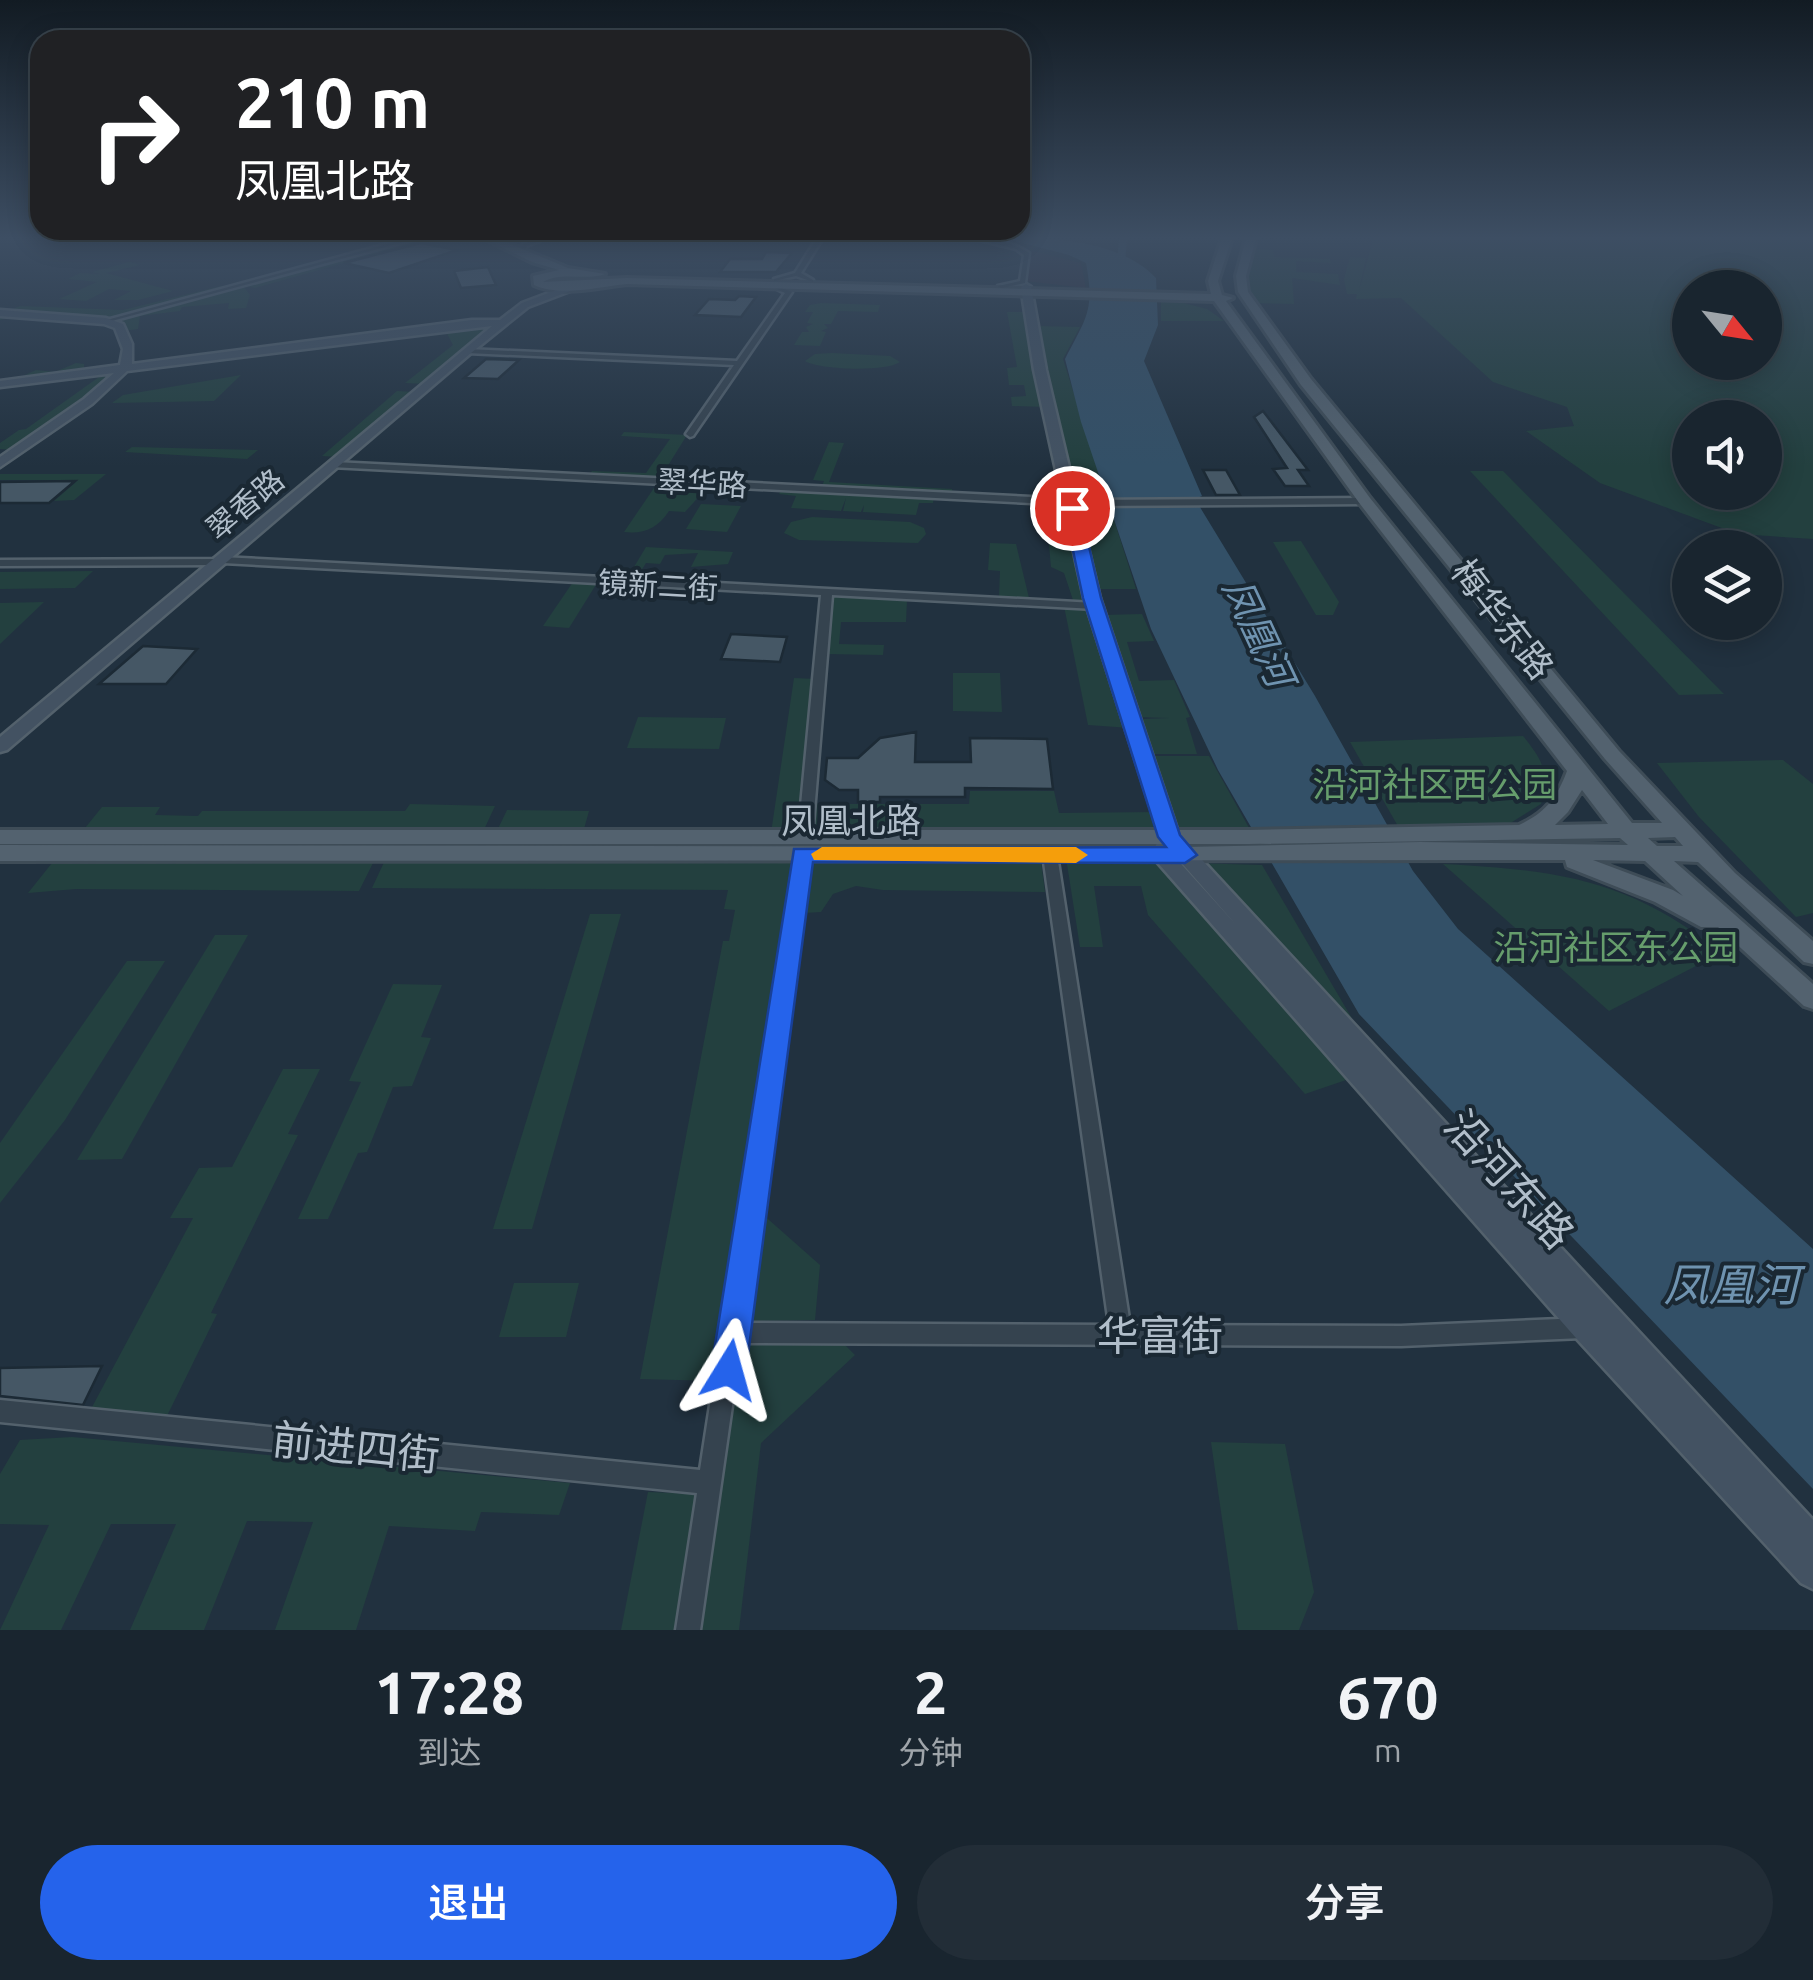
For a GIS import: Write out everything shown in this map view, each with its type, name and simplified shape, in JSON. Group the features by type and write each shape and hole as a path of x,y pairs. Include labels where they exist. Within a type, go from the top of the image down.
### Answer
{"main road":[{"name":"梅华东路","path":"1229,314 1365,501 1626,831 1648,855 1813,999"},
{"name":"梅华东路","path":"1258,314 1306,382 1612,755 1702,854 1813,955"},
{"path":"1520,844 1563,808 1579,769"},
{"name":"凤凰北路","path":"1520,844 1626,831 1680,830"},
{"name":"凤凰北路","path":"0,837 1172,849"},
{"name":"凤凰北路","path":"0,853 804,846 1050,855 1404,842 1520,844 1648,855 1702,854"},
{"path":"1520,844 1613,874 1749,941"}],"street":[{"path":"0,463 109,383 123,368 128,344 119,326 106,321 14,314"},
{"path":"106,321 132,314"},
{"name":"翠香路","path":"0,746 515,314"},
{"path":"690,434 774,314"},
{"name":"沿河东路","path":"1031,314 1095,606 1172,849 1587,1328 1813,1571"},
{"path":"0,384 472,323 504,323"},
{"path":"467,351 740,363"},
{"name":"翠华路","path":"334,465 1091,504 1365,501"},
{"name":"镜新二街","path":"0,563 220,560 1095,606"},
{"path":"688,1630 804,846 827,593"},
{"name":"沿河东路","path":"1172,849 1813,1545"},
{"path":"1050,855 1121,1334"},
{"name":"华富街","path":"734,1333 1402,1336 1587,1328"},
{"name":"前进四街","path":"0,1411 711,1482"}],"green space":[{"path":"0,314 155,314 140,316 138,329 124,331 121,325 17,315 0,320"},
{"path":"812,314 836,314 831,324 824,324 828,328 821,331 826,332 820,346 794,345 802,332 809,332 806,327 813,324 807,323"},
{"path":"1007,314 1027,314 1046,407 1012,406 1011,397 1026,396 1024,385 1009,385 1007,368 1017,367"},
{"path":"1161,314 1214,314 1224,321 1161,321"},
{"path":"1419,314 1672,314 1672,380 1782,380 1782,314 1813,314 1813,539 1782,537 1782,530 1727,530 1673,510 1782,510 1782,400 1672,400 1672,510 1600,483 1526,431 1574,426 1567,407 1493,382"},
{"path":"499,324 427,384 405,383 453,345 444,328"},
{"path":"1034,326 1080,327 1063,359 1136,589 1092,589"},
{"path":"815,354 890,356 900,362 853,369 805,361"},
{"path":"76,363 84,364 84,373 120,369 16,450 0,449 0,443 99,377 24,380 25,375 36,370 55,372"},
{"path":"241,375 214,401 112,403 123,395"},
{"path":"397,391 416,392 339,457 322,456"},
{"path":"624,432 687,435 659,480 588,476 592,471 646,473 670,439 621,436"},
{"path":"829,442 844,443 829,482 952,489 953,495 821,488 824,481 813,480"},
{"path":"132,447 258,450 247,459 125,452"},
{"path":"1470,471 1503,471 1724,694 1679,695"},
{"path":"0,474 106,474 74,500 54,501 78,480 0,480"},
{"path":"654,488 704,491 685,512 669,511 650,529 624,532"},
{"path":"782,489 934,497 933,503 919,503 916,515 863,512 864,505 861,512 843,511 846,498 841,511 791,508 796,496 779,494"},
{"path":"1045,502 1067,504 1090,604 1074,603 1064,573 1051,567"},
{"path":"701,504 741,506 727,532 686,529"},
{"path":"812,517 910,522 924,528 926,534 918,543 799,540 784,533 791,522"},
{"path":"1301,541 1339,602 1333,615 1316,615 1273,542"},
{"path":"990,543 1016,544 1029,598 999,597 1000,571 988,570"},
{"path":"646,547 733,552 728,564 691,567 698,553 665,555 660,564 646,563 634,582 625,582"},
{"path":"93,571 75,588 0,589 0,572"},
{"path":"573,582 597,583 569,628 543,626"},
{"path":"831,596 907,600 906,622 841,622 839,644 884,645 883,655 826,654"},
{"path":"44,602 0,644 0,603"},
{"path":"1064,606 1091,607 1130,728 1088,725"},
{"path":"1142,614 1154,641 1127,642 1139,681 1174,680 1190,717 1186,718 1197,754 1152,754 1143,719 1169,718 1135,717 1103,615"},
{"path":"953,673 1000,673 1002,712 953,711"},
{"path":"794,678 816,679 800,834 771,833"},
{"path":"638,717 726,718 719,749 627,748"},
{"name":"沿河社区西公园","path":"1523,736 1543,768 1544,794 1541,804 1504,827 1399,828 1350,742"},
{"path":"1148,756 1209,756 1253,835 1172,835"},
{"path":"1783,760 1813,784 1813,913 1796,917 1699,817 1657,763"},
{"path":"970,791 1054,791 1059,813 1157,812 1163,835 811,835 815,804 969,804"},
{"path":"410,804 495,806 482,834 77,838 102,807 160,807 155,815 198,816 202,811 405,811"},
{"path":"507,810 589,811 582,836 494,837"},
{"path":"386,858 796,859 716,1381 640,1379 723,941 729,941 735,910 724,909 728,890 372,888"},
{"path":"375,859 359,891 76,889 28,893 52,863"},
{"path":"1041,862 1045,892 883,890 856,886 833,894 821,912 804,913 810,863"},
{"path":"1171,863 1349,1079 1305,1094 1148,915 1141,886 1094,886 1103,947 1080,947 1067,864"},
{"path":"1191,863 1262,865 1357,1027 1339,1033"},
{"name":"沿河社区东公园","path":"1443,864 1521,870 1590,883 1655,909 1721,953 1609,1011"},
{"path":"590,914 621,914 532,1229 493,1229"},
{"path":"215,935 248,935 122,1159 77,1160"},
{"path":"127,961 165,961 65,1120 0,1203 0,1143"},
{"path":"393,984 442,985 421,1037 431,1038 412,1086 393,1087 367,1152 358,1153 328,1219 298,1219 361,1082 349,1081"},
{"path":"283,1069 320,1069 288,1134 298,1135 211,1313 217,1314 165,1420 91,1409 193,1218 170,1218 199,1168 232,1167"},
{"path":"760,1212 820,1265 815,1320 746,1321"},
{"path":"514,1283 579,1283 566,1337 499,1337"},
{"path":"740,1339 840,1340 855,1355 761,1443 739,1630 696,1630"},
{"path":"72,1437 570,1483 559,1515 481,1512 475,1531 389,1526 356,1630 275,1630 313,1522 247,1521 204,1630 130,1630 176,1524 111,1524 61,1630 0,1630 49,1525 0,1524 0,1474 20,1440"},
{"path":"1211,1442 1285,1444 1314,1592 1299,1630 1238,1630"},
{"path":"648,1492 699,1494 676,1630 621,1630"}],"water":[{"name":"凤凰河","path":"1087,314 1158,314 1158,325 1144,361 1202,496 1195,499 1315,696 1413,871 1458,929 1813,1249 1813,1489 1359,1014 1218,770 1151,629 1081,422 1065,359"}],"building":[{"path":"696,314 743,314 741,317"},
{"path":"486,359 519,360 498,379 464,378"},
{"path":"1263,411 1308,470 1298,470 1309,486 1285,486 1273,469 1287,468 1254,417"},
{"path":"1203,470 1226,470 1240,495 1216,495"},
{"path":"75,481 49,503 0,503 0,482"},
{"path":"731,634 787,637 780,662 721,659"},
{"path":"143,646 197,649 166,684 99,684"},
{"path":"916,732 915,762 971,762 970,738 1047,739 1053,789 965,788 965,797 880,797 880,802 858,802 858,790 839,790 825,780 827,758 858,758 880,738"},
{"path":"102,1366 83,1405 0,1396 0,1368"}],"slow traffic":[{"path":"822,854 1076,855"}],"route":[{"path":"729,1370 802,854 1185,855 1170,837 1092,598 1072,508"}]}
